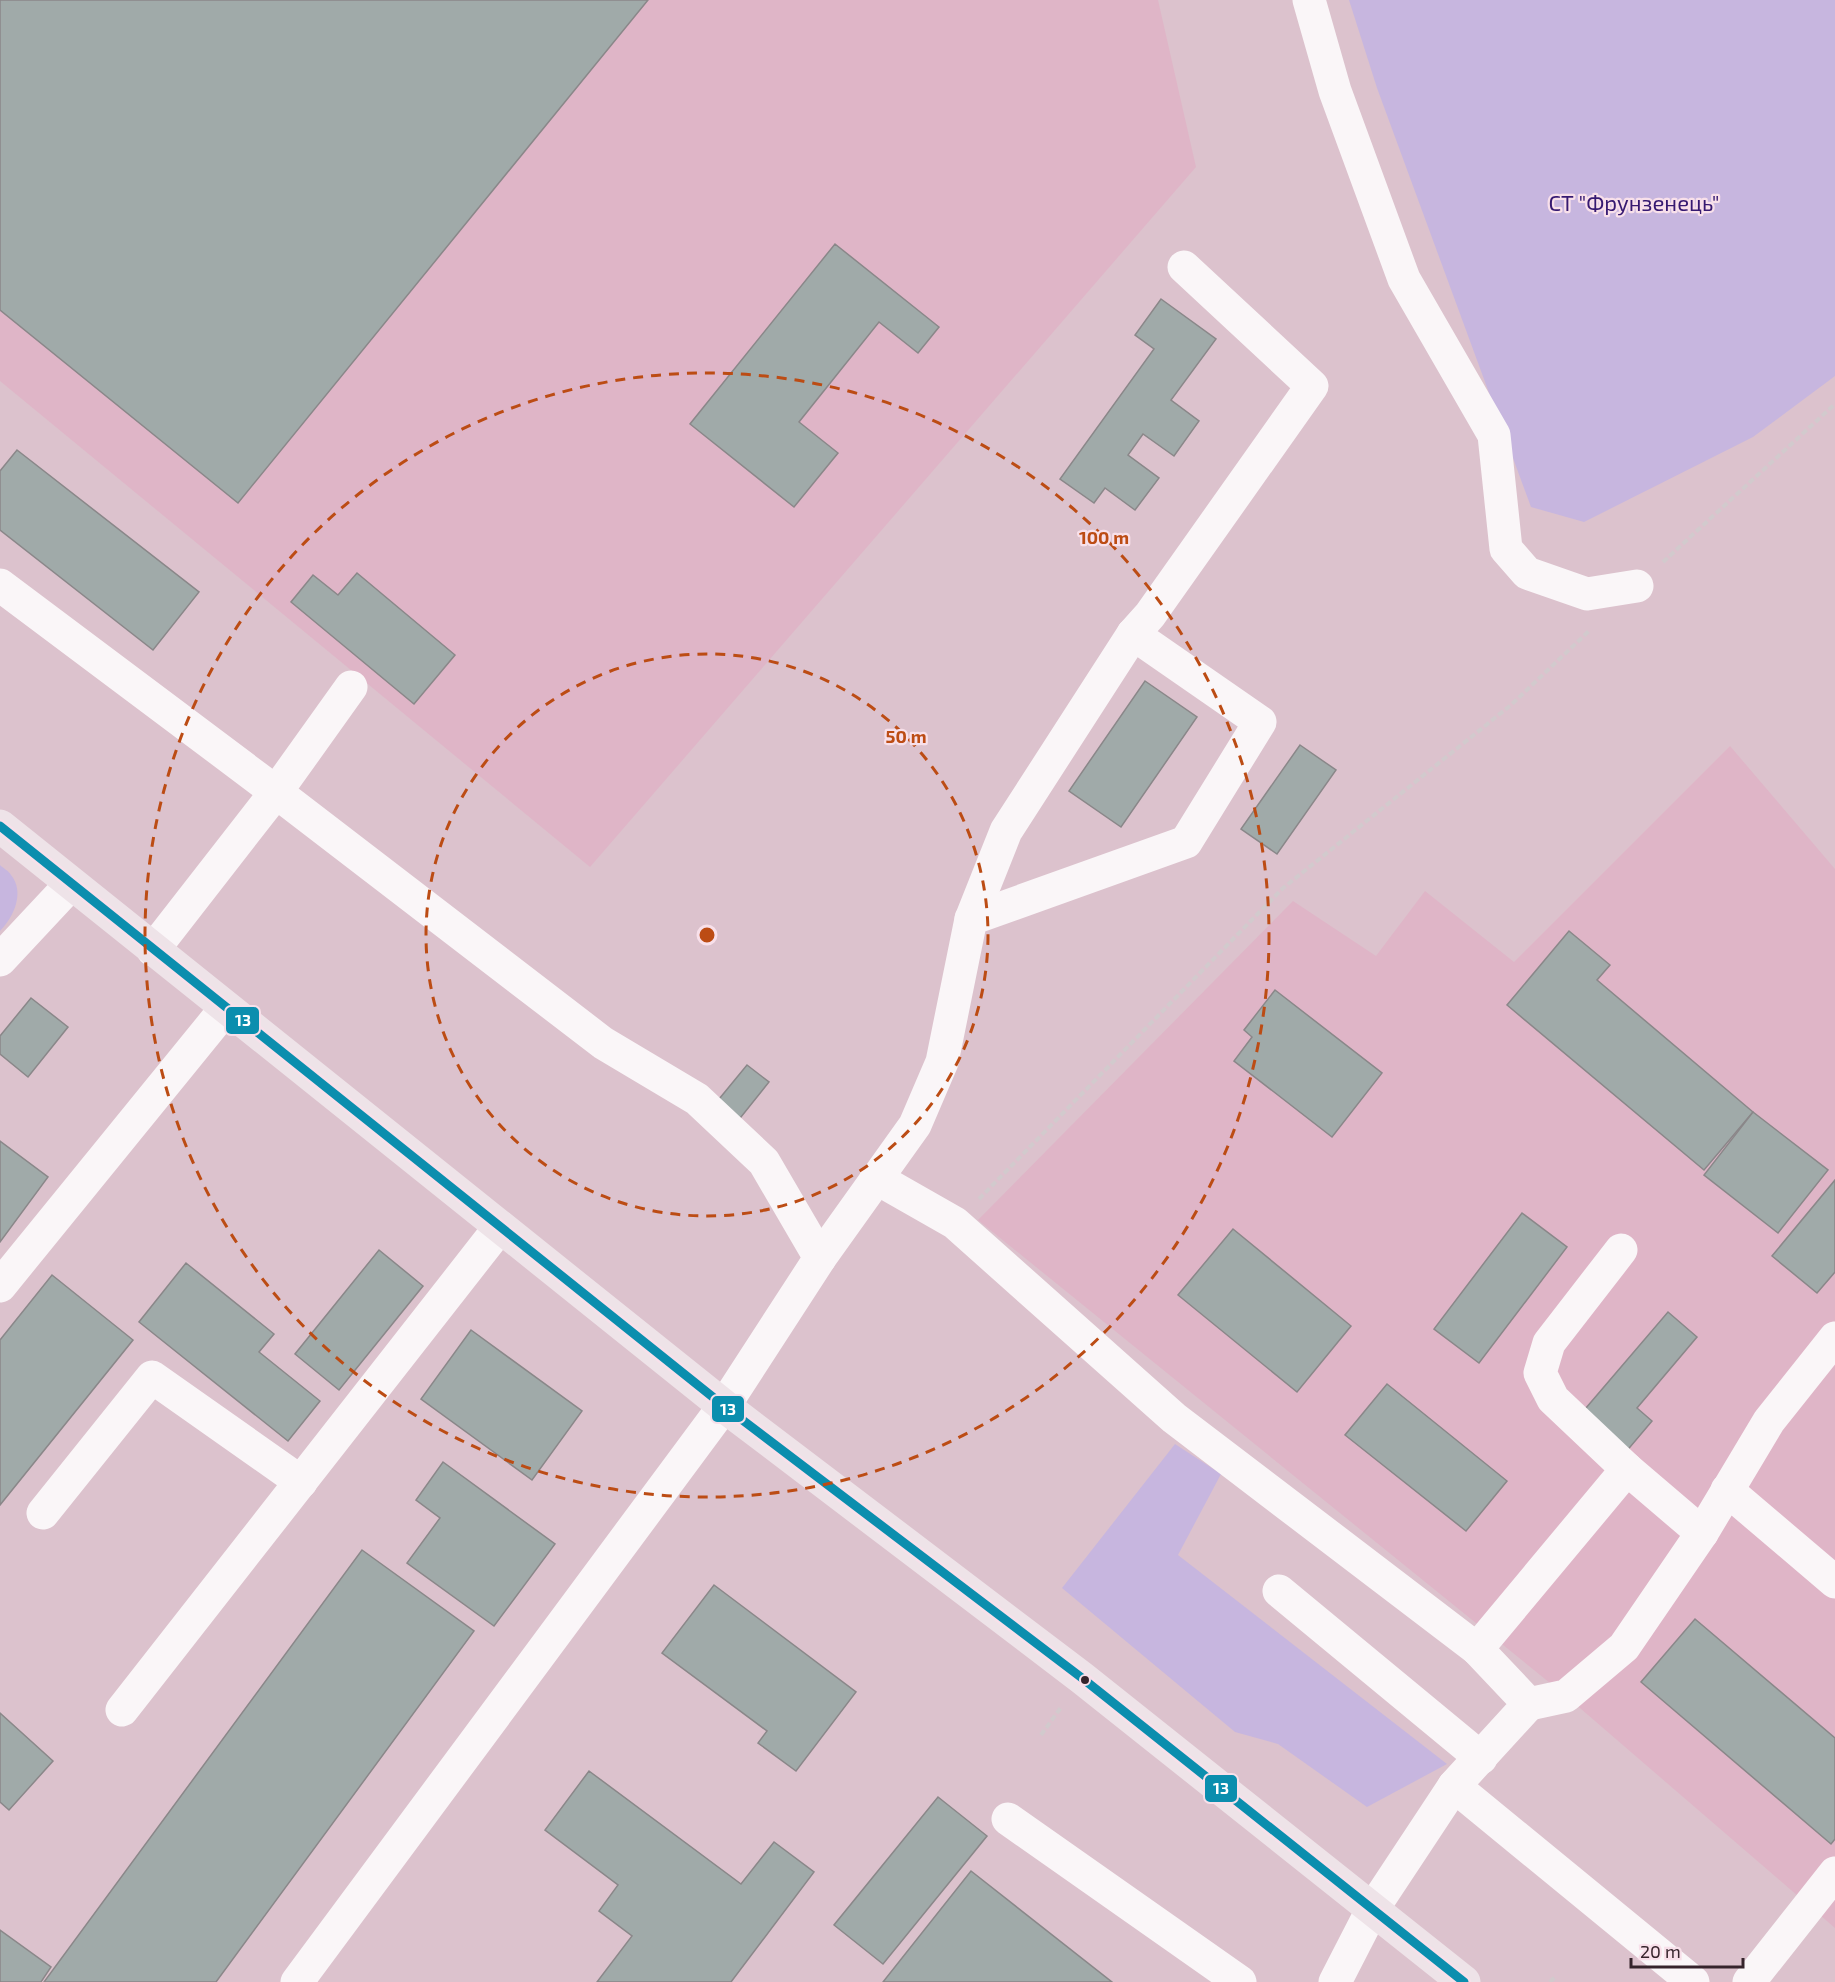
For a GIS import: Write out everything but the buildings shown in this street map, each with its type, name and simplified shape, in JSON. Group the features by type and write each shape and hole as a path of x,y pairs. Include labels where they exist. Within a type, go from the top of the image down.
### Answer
{"main road":[{"path":"0,826 724,1406 1082,1678 1464,1982"}],"lane":[{"path":"1309,0 1335,90 1404,279 1494,435 1506,549 1527,573 1587,594 1637,586"},
{"path":"297,1982 724,1406 820,1258 915,1125 942,1062 971,919 1006,831 1133,634 1150,615 1312,386 1184,267"},
{"path":"0,585 276,792 603,1043 697,1099 764,1161 820,1258"},
{"path":"971,919 1186,842 1260,722 1133,634"},
{"path":"153,950 276,792 351,687"},
{"path":"0,960 71,884"},
{"path":"0,1286 226,1008"},
{"path":"876,1178 955,1223 1174,1418 1477,1649 1529,1704"},
{"path":"123,1710 500,1227"},
{"path":"1621,1250 1549,1343 1540,1373 1553,1399 1628,1469 1702,1533"},
{"path":"1335,1982 1372,1910 1455,1786 1529,1704 1566,1696 1624,1647 1702,1533 1769,1421 1835,1338"},
{"path":"43,1513 152,1377 301,1482"},
{"path":"1477,1649 1628,1469"},
{"path":"1727,1490 1835,1582"},
{"path":"1279,1591 1480,1758"},
{"path":"1455,1786 1693,1982"},
{"path":"1008,1820 1240,1982"},
{"path":"1749,1982 1830,1889"}],"path":[{"path":"1637,586 1835,404"},
{"path":"955,1223 1282,889 1510,705 1595,626"},
{"path":"1550,1982 1556,1976"}],"shaded area":[{"path":"0,0 1158,0 1196,167 590,867 0,381"},
{"path":"1730,746 1835,869 1835,1928 1566,1696 978,1220 1293,901 1376,956 1425,891 1514,962"}],"green space":[{"name":"СТ \"Фрунзенець\"","path":"1349,0 1835,0 1835,376 1753,437 1584,522 1531,507 1377,88"},
{"path":"0,865 9,872 15,882 17,896 10,919 0,931"},
{"path":"1175,1444 1221,1474 1178,1555 1447,1764 1367,1807 1278,1744 1235,1732 1062,1588"}],"transit line":[{"name":"13","path":"0,826 724,1406 1082,1678 1464,1982"}]}
